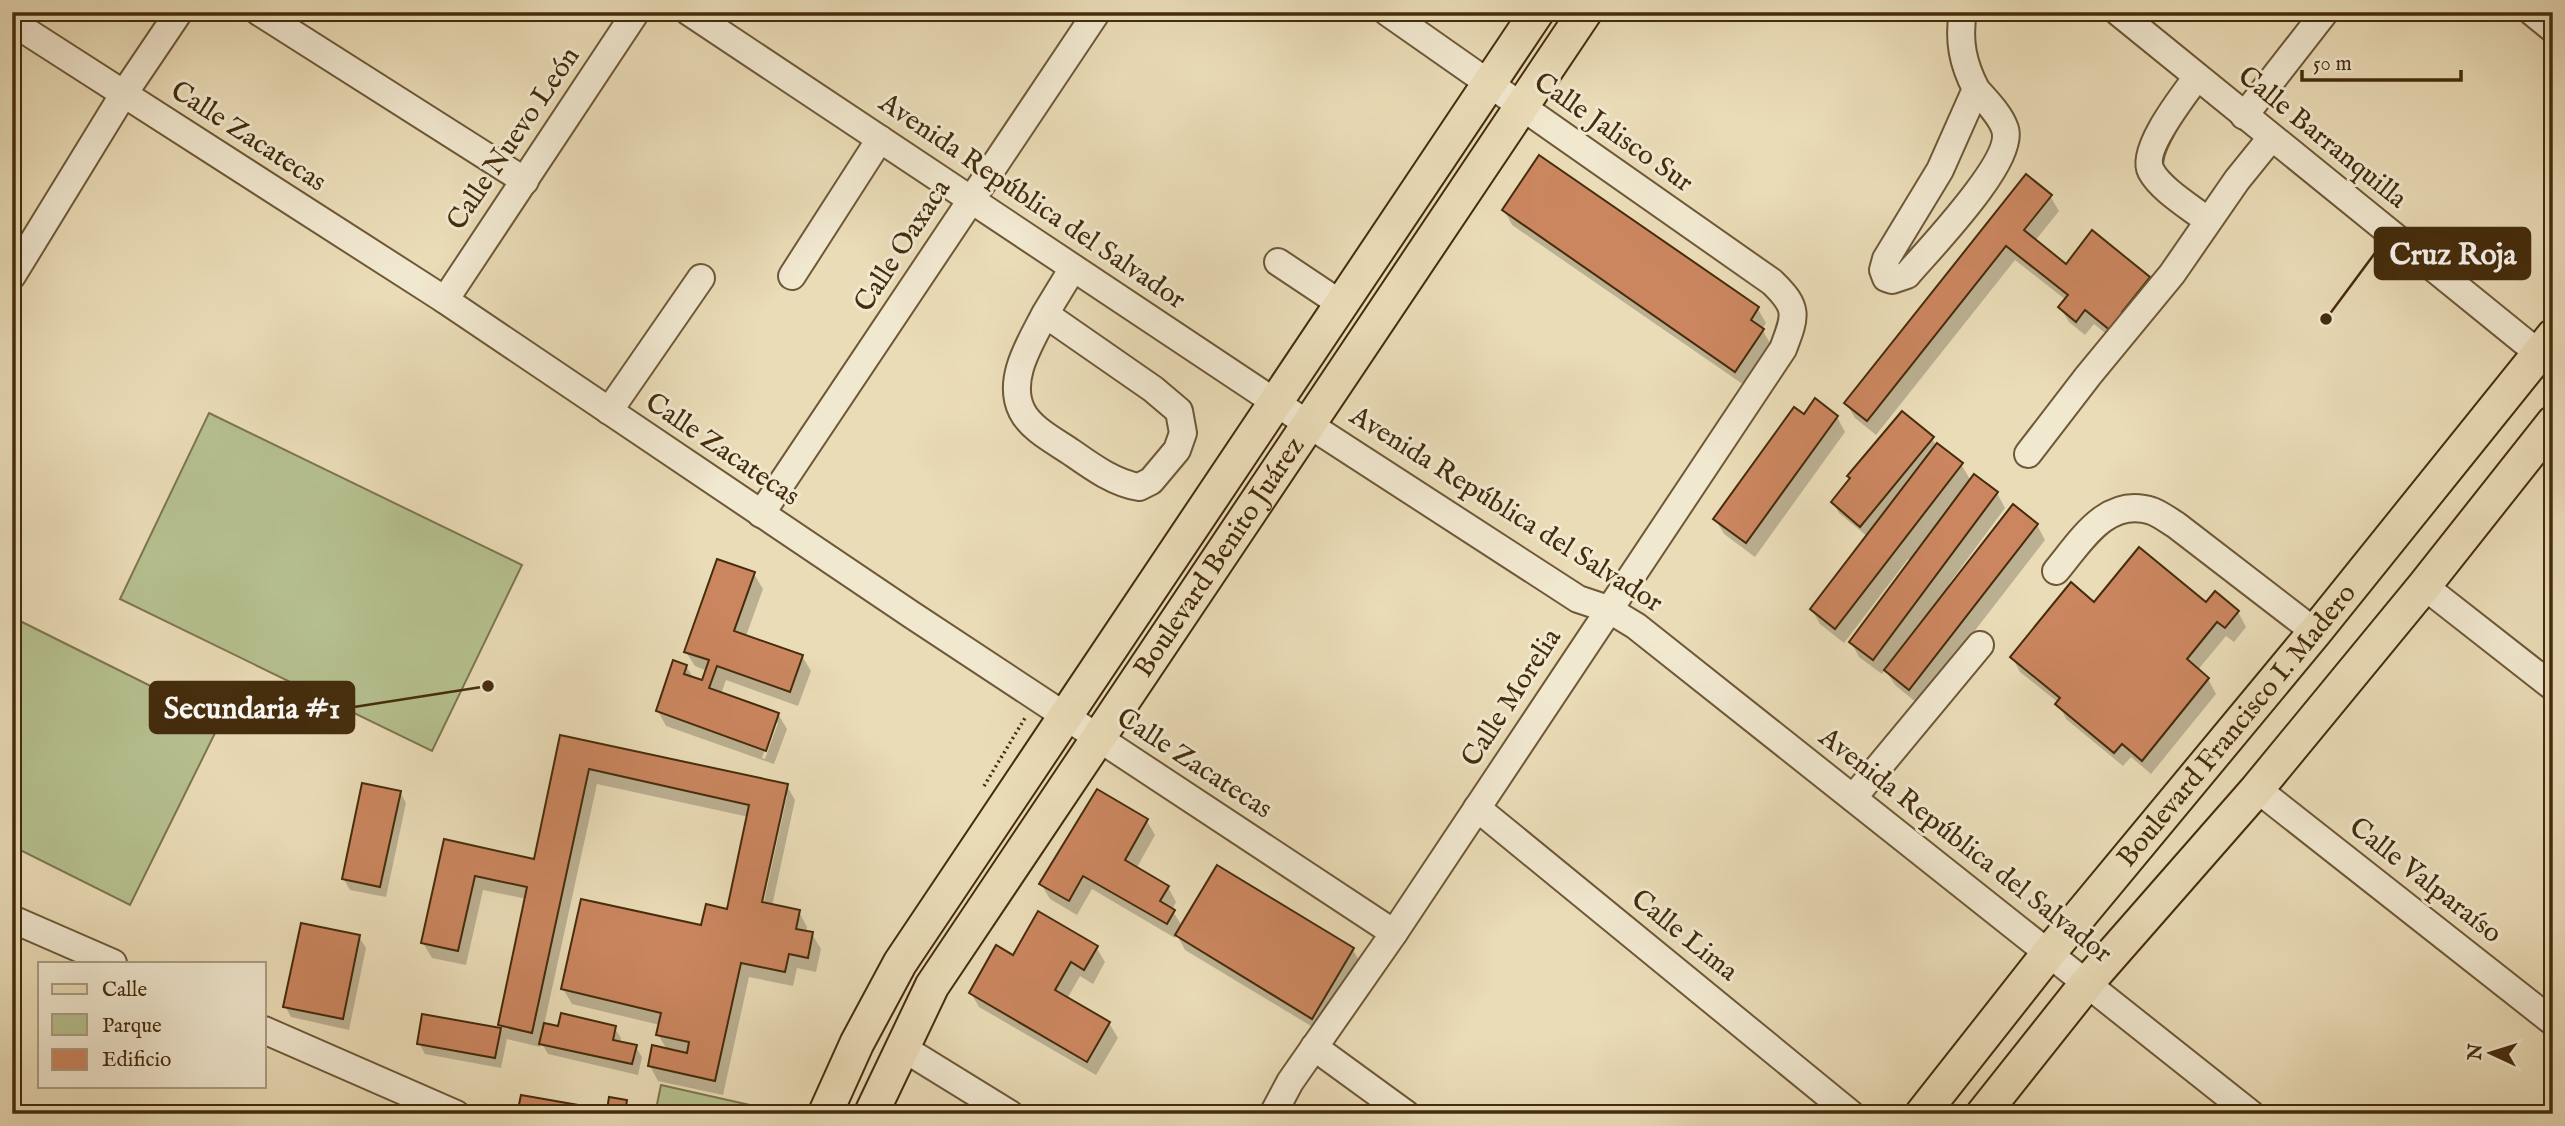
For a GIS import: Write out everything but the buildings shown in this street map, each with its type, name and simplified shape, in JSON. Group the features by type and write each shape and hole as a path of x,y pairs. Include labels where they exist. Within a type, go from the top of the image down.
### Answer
{"main road":[{"name":"Boulevard Benito Juárez","path":"825,1114 857,1043 900,963 1537,12"},
{"name":"Boulevard Benito Juárez","path":"871,1114 932,986 1585,12"},
{"name":"Boulevard Francisco I. Madero","path":"1922,1114 2048,954 2548,351"},
{"name":"Boulevard Francisco I. Madero","path":"1983,1114 2087,983 2257,789 2424,586 2553,423"}],"street":[{"path":"12,276 123,95 179,12"},
{"path":"259,12 525,181"},
{"name":"Calle Nuevo León","path":"444,300 636,12"},
{"name":"Avenida República del Salvador","path":"689,12 1308,424 1578,599 1608,609 1668,649 2251,1114"},
{"name":"Calle Oaxaca","path":"761,514 1097,12"},
{"name":"Calle Jalisco Sur","path":"1387,12 1772,282 1788,298 1793,313"},
{"path":"1963,12 1961,49 1966,70 1976,89 1997,114 2005,130 2006,143 1999,162 1985,182 1907,275 1892,280 1886,278 1882,270 1886,259 1940,170 1976,89"},
{"name":"Calle Barranquilla","path":"2118,12 2271,138 2548,351"},
{"path":"2244,116 2325,12"},
{"path":"2532,12 2553,29"},
{"name":"Calle Zacatecas","path":"12,22 444,300 761,514 1394,933"},
{"path":"2197,76 2155,140 2150,154 2150,169 2161,184 2208,221"},
{"path":"2028,454 2172,274 2237,180 2271,138"},
{"path":"792,276 880,139"},
{"path":"1278,262 1341,304"},
{"path":"1045,314 1153,388 1179,411 1183,433 1177,450 1151,481 1139,486 1113,478 1039,430 1022,412 1016,390 1024,354 1045,314 1073,268"},
{"path":"609,411 701,278"},
{"name":"Calle Morelia","path":"1273,1114 1290,1082 1394,933 1783,349 1793,313"},
{"path":"2056,571 2098,521 2121,508 2153,511 2176,525 2315,632"},
{"path":"2424,586 2553,687"},
{"path":"1853,798 1980,645"},
{"name":"Calle Valparaíso","path":"2257,789 2553,1023"},
{"name":"Calle Lima","path":"1477,808 1851,1114"},
{"path":"12,919 111,962"},
{"path":"266,1031 421,1107 456,1114"},
{"path":"903,1048 1010,1114"},
{"path":"1314,1048 1406,1114"}],"green space":[{"path":"209,413 522,565 432,751 120,599"},
{"path":"12,617 221,721 130,905 12,846"},
{"path":"661,1085 750,1105 748,1114 655,1114"}],"place":[{"name":"Cruz Roja","path":"2326,319"},
{"name":"Secundaria #1","path":"488,686"}]}
